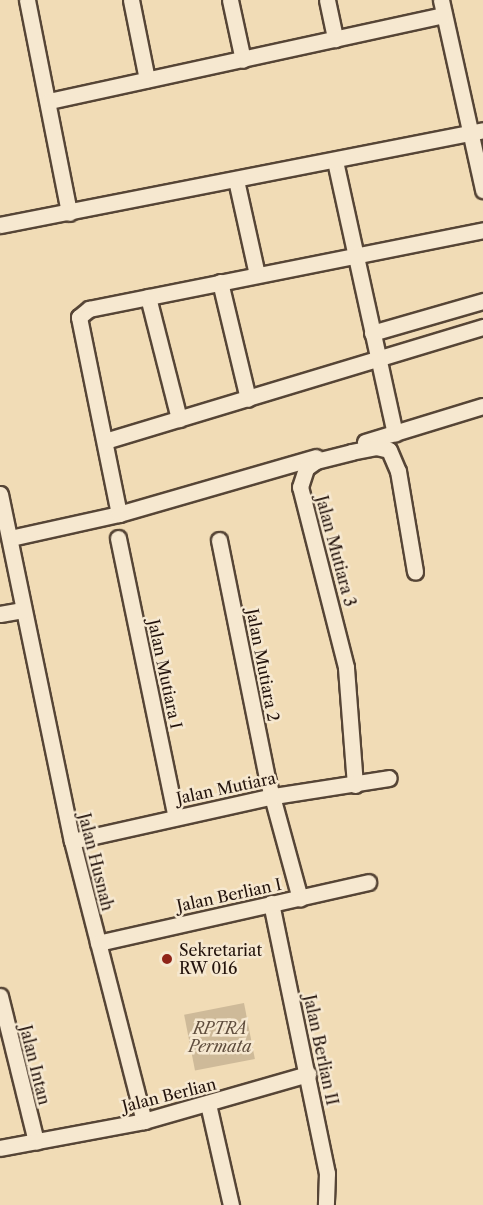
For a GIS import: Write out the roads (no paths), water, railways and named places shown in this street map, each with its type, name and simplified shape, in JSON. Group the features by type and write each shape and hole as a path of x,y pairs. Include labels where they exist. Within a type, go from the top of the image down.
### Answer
{"street":[{"path":"27,0 49,101 69,213"},
{"path":"131,0 147,79"},
{"path":"230,0 243,60"},
{"path":"327,0 335,39"},
{"path":"49,101 335,39 443,7 477,132 483,190"},
{"path":"0,225 477,132"},
{"path":"335,160 395,433"},
{"path":"236,180 257,275"},
{"path":"118,514 105,441 79,333 79,317 88,309 483,230"},
{"path":"220,282 248,399"},
{"path":"148,297 179,419"},
{"path":"372,333 483,301"},
{"path":"105,441 483,327"},
{"path":"15,537 118,514 483,406"},
{"name":"Jalan Mutiara 3","path":"355,785 346,668 300,487 306,468 316,460 351,452 376,447 389,450 398,471 415,572"},
{"name":"Jalan Husnah","path":"0,494 72,841 144,1121"},
{"name":"Jalan Mutiara I","path":"118,538 176,817"},
{"name":"Jalan Mutiara 2","path":"219,540 267,778 274,796 300,899"},
{"path":"0,614 23,610"},
{"name":"Jalan Mutiara","path":"72,841 274,796 389,778"},
{"name":"Jalan Berlian I","path":"98,943 368,882"},
{"name":"Jalan Berlian II","path":"271,903 327,1173 326,1205"},
{"name":"Jalan Intan","path":"0,996 36,1142"},
{"name":"Jalan Berlian","path":"0,1148 144,1121 308,1074"},
{"path":"208,1104 231,1205"}],"place":[{"name":"Sekretariat RW 016","path":"167,959"}],"park label":[{"name":"RPTRA Permata","path":"220,1037"}]}
